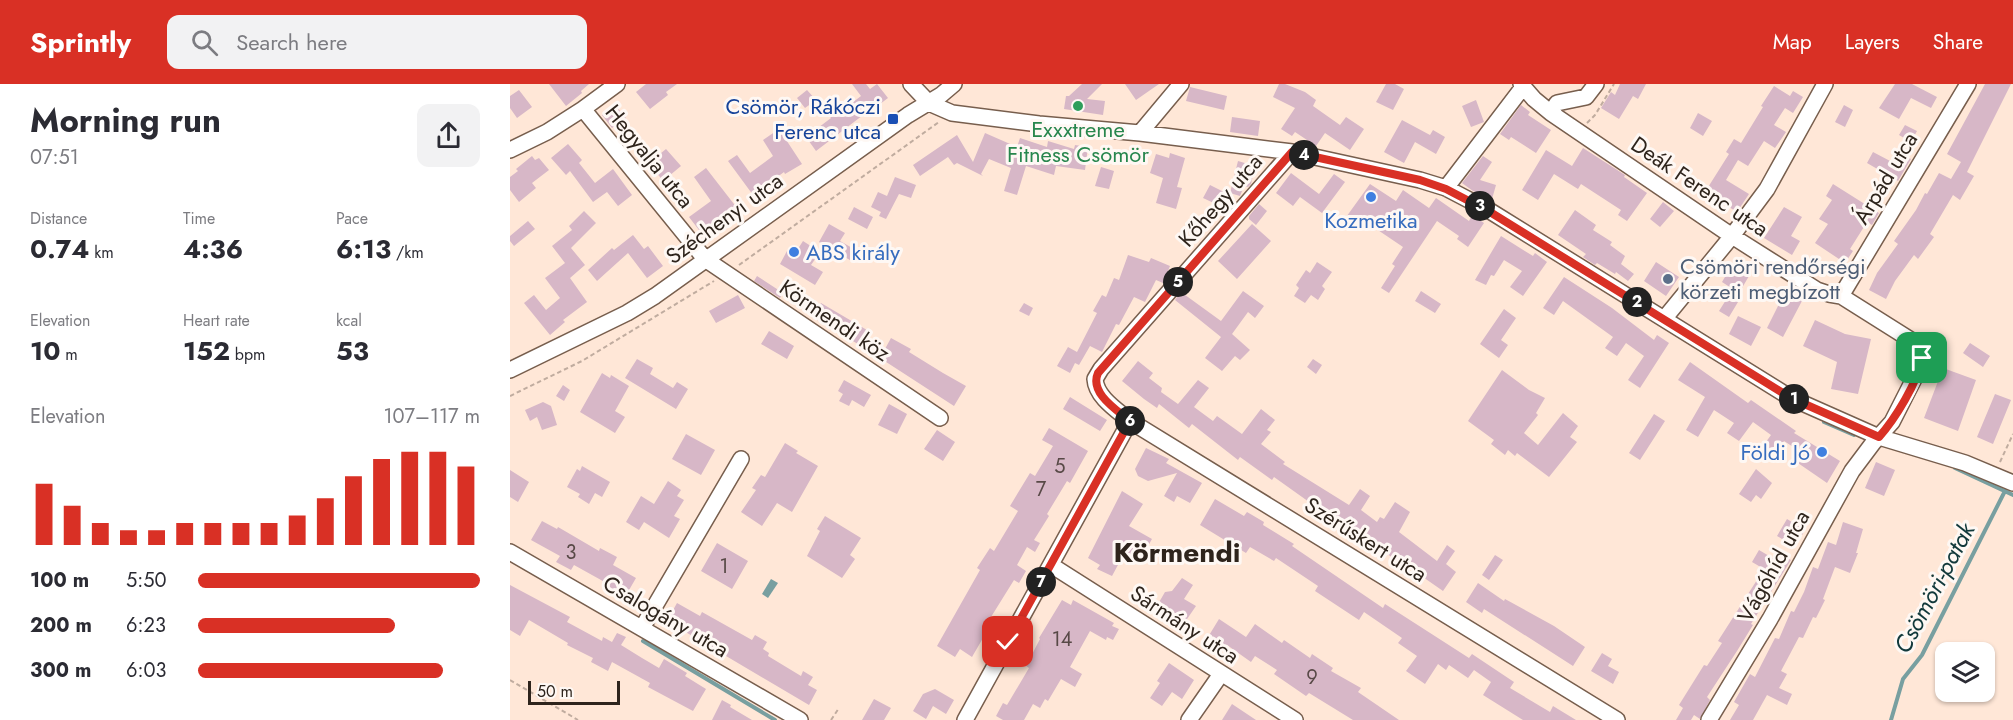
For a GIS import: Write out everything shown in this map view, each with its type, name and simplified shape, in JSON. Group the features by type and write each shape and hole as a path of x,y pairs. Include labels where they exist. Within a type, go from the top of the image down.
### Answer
{"street":[{"name":"Hegyalja utca","path":"510,150 547,132 618,84"},
{"path":"910,84 929,103 952,113 1292,152 1392,172 1446,189 1490,212 1791,398 1879,437 1965,463 2004,480"},
{"name":"Széchenyi utca","path":"510,370 627,313 655,296 954,84"},
{"path":"1140,133 1181,84"},
{"path":"1551,113 1557,104 1586,97 1596,84"},
{"path":"1664,319 1767,189 1825,84"},
{"name":"Árpád utca","path":"1841,296 1968,84"},
{"path":"1446,189 1522,86"},
{"name":"Deák Ferenc utca","path":"1522,86 1551,113 1732,236 1817,290 1841,296 1914,342 1920,352"},
{"name":"Hegyalja utca","path":"583,109 705,259"},
{"name":"Kőhegy utca","path":"1097,389 1095,379 1101,369 1292,152"},
{"name":"Körmendi köz","path":"705,259 940,418"},
{"name":"Vágóhíd utca","path":"1709,720 1770,619 1852,471 1892,422 1921,365 1920,352"},
{"name":"Szérűskert utca","path":"1097,389 1130,421 1617,720"},
{"path":"965,720 1130,421"},
{"path":"642,628 741,459"},
{"name":"Csalogány utca","path":"510,552 800,720"},
{"name":"Sármány utca","path":"1051,565 1295,720"},
{"path":"1189,720 1221,674"}],"path":[{"path":"1578,131 1595,115 1614,84"},
{"path":"510,396 582,361 726,274 952,113"},
{"path":"2004,480 2013,434"},
{"path":"510,680 578,720"},
{"path":"831,720 839,708"}],"water":[{"path":"771,579 778,583 768,598 762,594"}],"building":[{"path":"549,84 589,84 566,106"},
{"path":"646,84 677,84 666,92 668,95 650,109 636,92"},
{"path":"852,84 866,84 870,89 877,84 888,98 816,151 806,137 831,118 826,112 834,106 839,113 861,96"},
{"path":"1082,84 1102,84 1087,99 1105,101 1103,115 1064,109 1066,96"},
{"path":"1125,84 1159,84 1136,100"},
{"path":"1279,84 1305,92 1316,100 1313,106 1340,125 1346,117 1364,129 1350,150 1325,133 1316,146 1295,132 1292,136 1281,129 1295,108 1273,97"},
{"path":"1386,84 1395,84 1404,89 1393,110 1376,102"},
{"path":"1620,84 1646,84 1638,99 1633,96 1619,119 1601,108 1611,92 1615,95"},
{"path":"1895,84 1912,84 1937,97 1931,108 1911,98 1899,119 1879,108"},
{"path":"1985,84 2011,84 1967,172 1974,176 1960,200 1953,195 1930,234 1934,237 1918,259 1914,255 1895,281 1886,299 1869,290 1877,273 1898,244 1894,241 1939,173 1951,179 1961,162 1947,154"},
{"path":"1774,86 1790,96 1793,91 1803,97 1793,113 1785,108 1774,125 1786,132 1775,148 1764,141 1748,166 1738,160 1726,180 1749,194 1737,212 1705,192 1729,154 1726,152 1734,139 1741,143"},
{"path":"1190,87 1227,96 1224,110 1186,101"},
{"path":"519,90 532,107 517,118 510,108 510,96"},
{"path":"807,90 816,100 805,108 797,98"},
{"path":"1476,100 1484,122 1471,127 1462,106"},
{"path":"615,105 626,118 612,128 602,115"},
{"path":"1521,105 1530,112 1528,115 1551,130 1536,153 1511,137 1509,140 1500,134"},
{"path":"1844,105 1853,110 1845,127 1835,122"},
{"path":"1698,113 1712,121 1703,136 1690,128"},
{"path":"1232,117 1260,121 1258,136 1230,132"},
{"path":"1402,120 1430,135 1433,130 1445,137 1436,154 1415,142 1404,163 1384,152"},
{"path":"1905,125 1917,131 1911,142 1899,135"},
{"path":"779,129 802,164 785,174 784,172 753,195 728,161 737,155 750,173 773,156 763,140"},
{"path":"985,133 1017,147 1020,138 1047,147 1048,141 1074,149 1075,145 1088,147 1085,170 1056,166 1054,175 1026,166 1017,195 1004,191 1011,168 989,159 981,174 983,176 957,163 954,165 948,157 920,176 913,165 957,135 973,162"},
{"path":"568,144 582,160 579,163 595,183 613,169 632,195 618,206 607,192 593,202 570,171 566,175 551,158"},
{"path":"1583,148 1625,175 1624,177 1647,193 1627,221 1618,215 1621,210 1581,184 1578,189 1554,174 1538,200 1522,190 1546,150 1572,166"},
{"path":"666,149 681,166 663,181 649,163"},
{"path":"1898,151 1911,159 1898,181 1867,163 1873,152 1892,162"},
{"path":"1170,153 1185,158 1177,187 1182,188 1176,209 1156,203 1163,178 1150,173 1156,154 1169,158"},
{"path":"532,156 535,160 539,158 549,170 532,183 536,188 519,202 510,190 510,177"},
{"path":"1483,156 1492,162 1480,180 1496,185 1492,199 1473,191 1462,183"},
{"path":"1238,161 1255,166 1251,184 1248,187 1244,186 1240,196 1230,193"},
{"path":"1101,167 1114,171 1109,189 1095,186"},
{"path":"706,168 737,208 702,234 689,217 711,201 694,177"},
{"path":"1291,173 1319,194 1334,174 1345,182 1322,213 1300,197 1293,206 1276,193"},
{"path":"895,177 916,185 911,198 899,194 886,219 879,216 881,212 871,207 878,192 887,196"},
{"path":"1370,184 1396,201 1403,190 1429,208 1436,198 1469,221 1472,215 1484,223 1468,247 1457,239 1459,236 1437,221 1389,293 1381,288 1395,266 1392,264 1403,247 1363,220 1356,230 1344,220"},
{"path":"1833,184 1879,213 1872,225 1867,222 1850,249 1853,251 1845,263 1815,243 1828,224 1819,219 1832,200 1826,196"},
{"path":"1210,185 1224,192 1218,205 1203,198"},
{"path":"1663,202 1674,211 1660,227 1650,219"},
{"path":"1259,204 1267,211 1256,225 1249,219 1249,216"},
{"path":"854,207 873,217 867,229 848,219"},
{"path":"1784,207 1802,217 1791,236 1800,241 1792,255 1764,238"},
{"path":"1575,210 1596,225 1593,230 1612,242 1610,245 1625,256 1621,264 1634,274 1628,281 1616,272 1615,274 1597,263 1595,265 1583,257 1586,254 1558,235"},
{"path":"584,211 596,223 571,248 585,265 570,278 587,302 563,320 565,322 550,335 524,303 534,295 546,310 560,298 545,278 565,263 552,246 572,230 569,226"},
{"path":"528,221 535,229 514,246 510,241 510,236"},
{"path":"829,224 845,233 840,241 861,253 855,263 819,242"},
{"path":"1252,224 1271,241 1237,279 1218,261"},
{"path":"633,235 644,249 648,246 663,266 647,278 628,253 597,281 588,270 612,248 614,250"},
{"path":"1501,236 1533,256 1535,253 1547,262 1523,296 1510,287 1522,271 1504,260 1486,285 1475,280"},
{"path":"803,241 820,252 811,265 823,272 815,285 780,264 787,251 794,255"},
{"path":"1128,255 1149,262 1151,258 1170,266 1163,283 1156,280 1145,302 1134,297 1119,325 1116,324 1102,352 1090,346 1079,365 1075,363 1070,373 1057,366 1068,347 1077,352 1097,313 1093,311 1102,295 1106,297 1114,278 1119,280"},
{"path":"1317,262 1332,272 1322,286 1325,289 1318,300 1311,295 1305,303 1294,296 1299,288 1296,285 1306,270 1310,273"},
{"path":"1656,262 1679,277 1666,296 1644,281"},
{"path":"1732,265 1749,276 1739,293 1722,282"},
{"path":"757,276 783,293 780,298 754,281"},
{"path":"1564,277 1612,308 1654,340 1657,335 1669,343 1640,388 1628,380 1644,356 1626,343 1617,356 1605,348 1613,337 1563,301 1554,315 1543,308"},
{"path":"1786,290 1803,299 1783,337 1767,328"},
{"path":"1243,291 1264,306 1255,318 1248,312 1232,334 1250,350 1240,360 1235,356 1222,371 1205,358 1221,337 1175,300 1181,292 1221,321"},
{"path":"1421,291 1441,304 1435,313 1415,301"},
{"path":"1731,292 1741,297 1729,317 1719,311"},
{"path":"738,295 745,308 716,323 709,311"},
{"path":"821,303 872,333 863,347 812,317"},
{"path":"1024,303 1033,308 1029,316 1019,311"},
{"path":"1504,309 1516,318 1501,340 1508,345 1499,358 1480,344"},
{"path":"1738,316 1761,327 1751,346 1729,334"},
{"path":"1815,320 1845,334 1871,339 1858,394 1831,389 1837,362 1803,346"},
{"path":"769,331 794,346 787,359 761,344"},
{"path":"891,338 911,349 909,352 966,386 954,406 880,358"},
{"path":"1970,343 1990,356 1983,367 1963,353"},
{"path":"637,359 653,368 650,374 673,388 677,382 688,389 676,409 625,378"},
{"path":"1313,359 1322,365 1316,374 1307,367"},
{"path":"1138,361 1153,373 1149,378 1162,388 1161,392 1178,404 1198,380 1209,388 1194,407 1213,421 1217,416 1242,434 1261,409 1275,420 1267,430 1271,432 1261,444 1285,462 1283,464 1349,505 1360,489 1370,496 1361,510 1377,522 1380,517 1384,519 1395,502 1410,512 1399,532 1437,561 1447,545 1455,551 1446,564 1456,572 1443,591 1410,568 1409,570 1356,531 1354,534 1274,477 1272,480 1240,457 1238,460 1192,424 1189,428 1159,404 1157,408 1144,399 1122,381"},
{"path":"1690,362 1748,403 1751,400 1796,431 1794,433 1840,461 1827,483 1795,461 1801,452 1784,441 1775,454 1763,446 1771,435 1753,422 1739,441 1727,433 1734,423 1714,410 1698,437 1686,430 1705,397 1678,380"},
{"path":"1943,368 1976,380 1958,431 1924,418"},
{"path":"1502,370 1529,390 1545,398 1536,413 1538,415 1524,433 1538,445 1563,413 1578,426 1570,437 1577,442 1549,477 1517,453 1515,456 1508,450 1505,455 1491,444 1494,440 1468,421"},
{"path":"602,373 610,378 611,375 629,386 615,411 625,417 615,433 580,412"},
{"path":"844,380 871,395 864,407 852,400 849,406 839,401 843,394 838,391"},
{"path":"563,385 570,390 564,401 556,396"},
{"path":"1995,394 2011,400 1993,444 1977,437"},
{"path":"1070,397 1107,420 1100,431 1063,409"},
{"path":"543,402 551,406 557,425 542,430 537,417 530,421 525,410"},
{"path":"889,404 907,414 897,434 878,425"},
{"path":"1654,414 1665,421 1640,460 1629,453"},
{"path":"1049,428 1088,451 1070,483 1067,481 1047,514 1049,516 1034,540 1040,543 1035,552 1027,547 1017,565 1026,571 1019,583 1014,580 991,617 994,619 972,657 960,649 955,657 937,646 980,570 977,568 990,548 994,551 1018,511 1010,506 1030,473 1035,476 1053,446 1042,440"},
{"path":"937,430 955,442 943,461 924,449"},
{"path":"686,434 715,450 701,475 672,459"},
{"path":"785,443 798,451 796,453 818,466 792,512 777,503 762,526 741,512 756,490 752,488 761,475 765,477"},
{"path":"1146,448 1169,459 1166,463 1202,483 1190,503 1177,496 1174,502 1164,496 1177,473 1148,481 1138,476 1135,469"},
{"path":"1876,462 1895,470 1884,496 1865,488"},
{"path":"582,466 610,482 602,497 595,493 589,504 578,497 580,494 567,487 577,469 580,471"},
{"path":"1756,469 1772,483 1761,499 1756,495 1751,502 1739,494"},
{"path":"510,470 529,482 518,502 510,497"},
{"path":"668,481 681,490 677,496 684,500 674,516 680,519 669,538 644,522 639,530 626,522 641,496 654,504"},
{"path":"1122,491 1143,504 1129,526 1152,539 1140,560 1125,552 1112,576 1097,569 1100,565 1088,558"},
{"path":"1215,499 1244,516 1247,512 1264,522 1263,525 1294,544 1292,546 1383,608 1385,604 1469,658 1472,654 1514,682 1510,688 1550,712 1553,706 1576,720 1523,720 1483,695 1491,682 1474,670 1468,678 1449,665 1446,670 1438,664 1425,684 1406,671 1417,656 1398,643 1402,638 1364,612 1359,620 1315,591 1318,586 1276,558 1274,561 1250,547 1246,553 1200,525"},
{"path":"825,516 861,538 850,555 855,559 842,578 807,556 820,531 817,529"},
{"path":"1787,519 1805,530 1795,547 1777,536"},
{"path":"542,521 557,529 558,527 599,551 600,548 617,557 613,565 636,578 625,597 609,587 610,585 574,565 571,570 556,562 560,556 531,540"},
{"path":"1843,522 1863,529 1856,553 1858,553 1850,573 1835,567 1823,599 1825,600 1816,618 1813,617 1803,638 1799,637 1781,671 1787,674 1779,688 1792,694 1787,705 1767,695 1753,720 1730,720 1739,705 1734,702 1750,674 1755,677 1775,638 1779,639 1791,611 1794,612 1804,592 1813,567 1818,569 1828,542 1836,545"},
{"path":"717,543 748,561 732,589 701,571"},
{"path":"1759,550 1781,563 1785,557 1791,560 1707,697 1710,700 1700,719 1694,715 1691,720 1676,720 1683,708 1679,705 1704,665 1707,666 1722,643 1718,641 1764,569 1752,562"},
{"path":"1495,555 1503,560 1489,580 1482,575"},
{"path":"1182,578 1193,585 1184,599 1196,606 1185,622 1158,604 1165,592 1172,591"},
{"path":"1478,583 1504,601 1505,599 1554,626 1585,647 1573,666 1484,609 1482,613 1466,602"},
{"path":"510,585 570,617 567,622 602,641 603,637 612,642 617,633 626,637 621,645 659,668 664,659 687,673 685,676 706,689 693,711 648,687 650,683 612,662 608,671 591,662 593,658 567,645 568,643 529,620 520,636 510,630"},
{"path":"1062,600 1071,605 1073,600 1114,623 1112,626 1119,629 1113,640 1107,637 1106,640 1090,631 1070,667 1082,674 1075,687 1061,679 1048,701 1045,699 1040,708 1033,704 1024,720 1003,720 996,716 1003,703 1007,705 1029,668 1026,666 1039,638"},
{"path":"677,603 700,616 702,612 752,640 755,635 767,642 763,649 769,653 768,656 801,676 803,671 813,677 808,685 817,690 809,705 667,621"},
{"path":"1219,619 1246,637 1255,624 1282,643 1284,640 1310,658 1312,654 1333,668 1331,671 1361,688 1358,692 1399,720 1353,720 1309,693 1306,696 1274,674 1277,670 1255,656 1251,662 1227,645 1226,648 1208,637"},
{"path":"1602,653 1612,659 1608,666 1619,672 1613,684 1591,671"},
{"path":"1169,663 1194,680 1182,699 1172,692 1162,706 1150,698 1160,683 1157,681"},
{"path":"935,689 954,700 946,714 933,706 926,719 913,711 923,694"},
{"path":"874,699 891,708 884,720 862,720"},
{"path":"722,700 731,705 730,707 752,720 712,720"},
{"path":"1232,704 1256,720 1222,720"}],"waterway":[{"path":"1824,422 1854,435"},
{"path":"1955,468 2013,495"},
{"name":"Csömöri-patak","path":"1891,720 1903,679 1922,655 2008,485"},
{"path":"643,641 775,720"}],"place":[{"name":"Exxxtreme Fitness Csömör","path":"1078,106"},
{"name":"Csömör, Rákóczi Ferenc utca","path":"893,119"},
{"name":"Kozmetika","path":"1371,197"},
{"name":"ABS király","path":"794,252"},
{"name":"Csömöri rendőrségi körzeti megbízott","path":"1668,279"},
{"name":"Földi Jó","path":"1822,452"}],"district":[{"name":"Körmendi","path":"1177,552"}],"route":[{"path":"1008,642 1130,421 1097,389 1095,379 1098,373 1292,152 1392,172 1446,189 1490,212 1791,398 1879,437 1892,422 1921,365 1922,358"}]}
